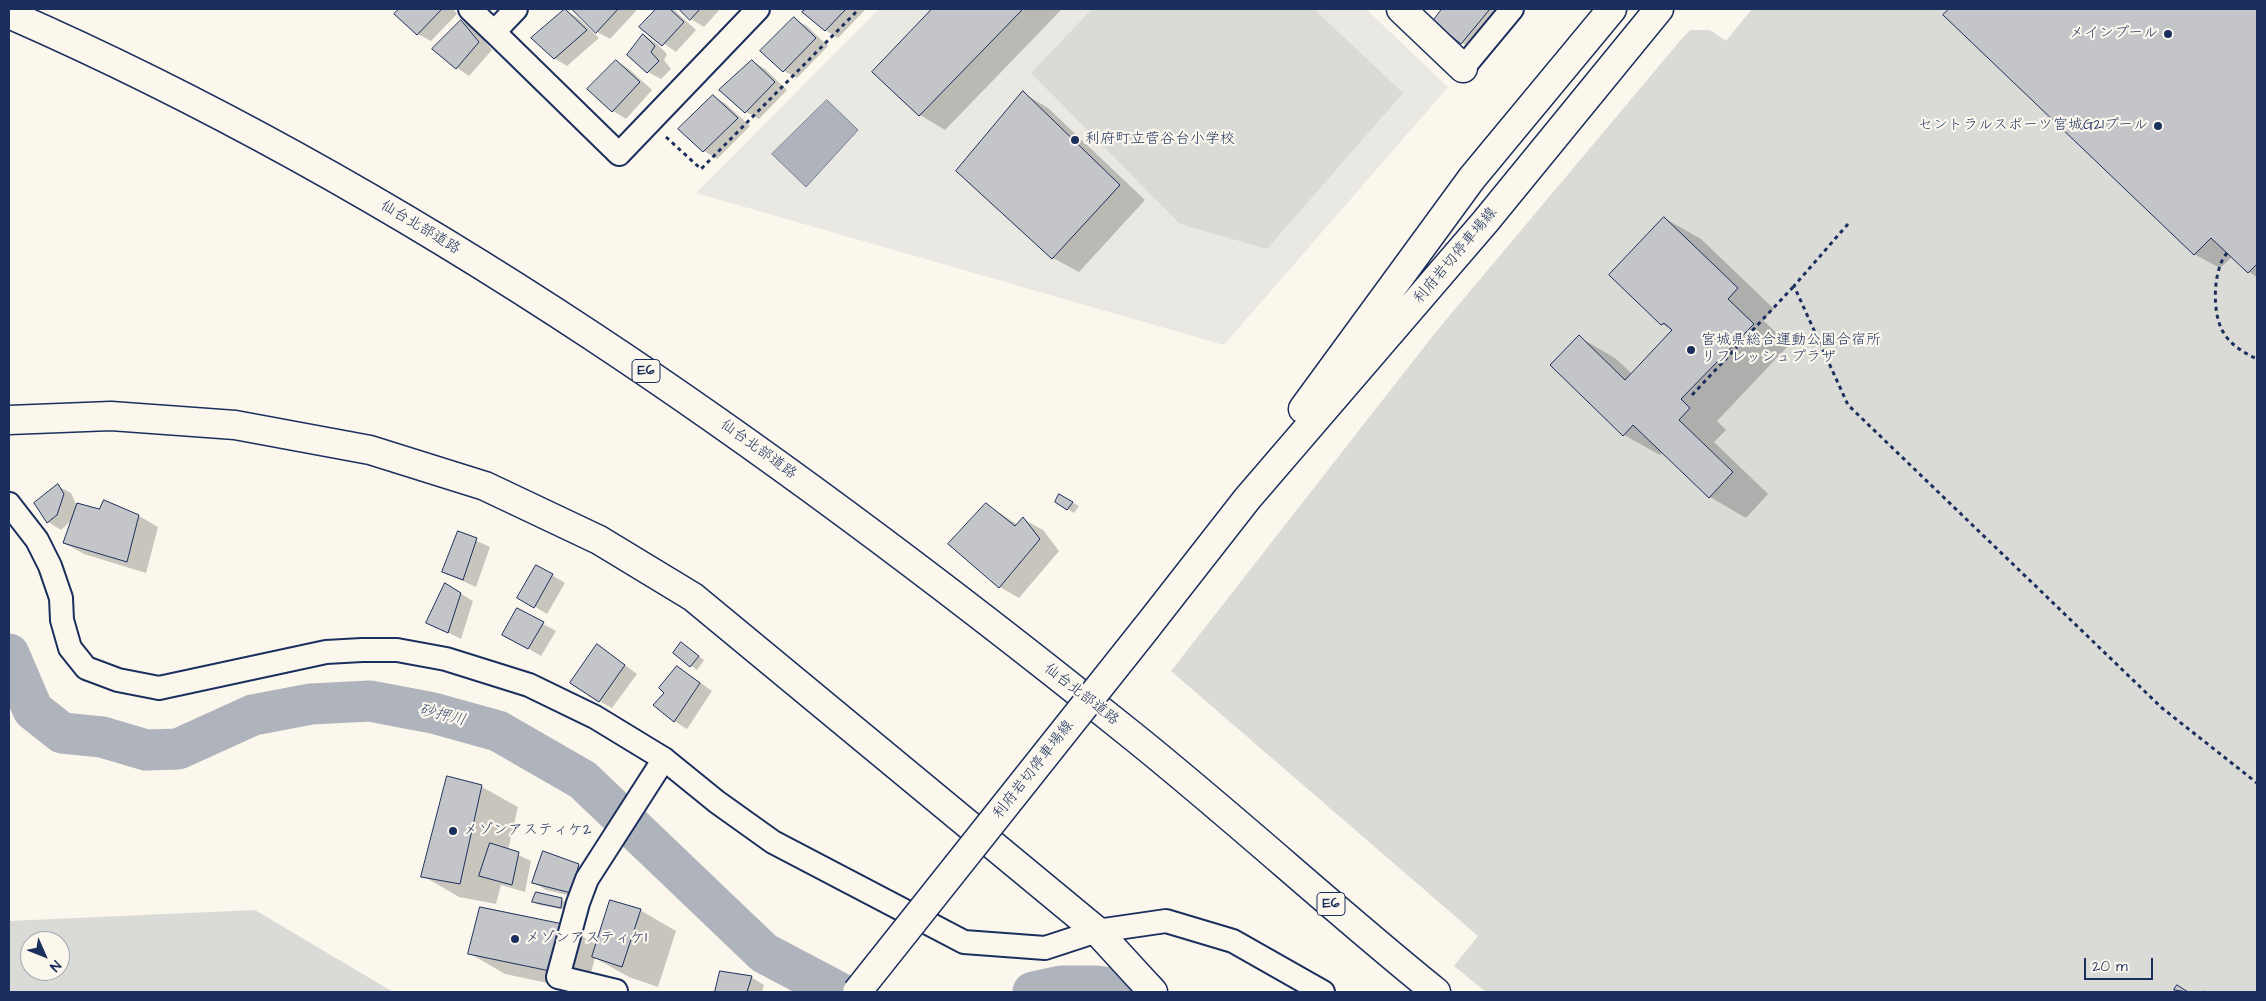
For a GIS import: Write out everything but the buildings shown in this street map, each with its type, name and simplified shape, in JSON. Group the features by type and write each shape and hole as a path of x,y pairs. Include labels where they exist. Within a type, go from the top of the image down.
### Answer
{"main road":[{"path":"1402,9 1463,68"},
{"name":"利府岩切停車場線","path":"1247,499 1293,423 1472,178 1612,9"},
{"name":"利府岩切停車場線","path":"857,992 1247,499 1485,222 1659,9"},
{"name":"仙台北部道路","path":"9,14 74,43 240,126 407,219 588,332 746,440 947,591 1132,735 1436,992"},
{"path":"9,420 111,416 235,424 370,450 485,486 600,540 693,597 1106,940 1154,992"}],"street":[{"path":"470,9 619,154 758,9"},
{"path":"494,32 516,9"},
{"path":"1463,68 1512,9"},
{"path":"9,504 36,540 50,566 61,598 62,620 70,648 86,668 118,680 159,688 326,652 397,650 446,660 529,684 595,717 664,759 717,802 773,842 964,942 1045,948 1106,940 1166,921 1233,941 1323,992"},
{"path":"616,991 558,977 578,903 587,879 664,759"}],"path":[{"path":"648,122 701,169 859,9"},
{"path":"1692,395 1794,286 1848,224"},
{"path":"2227,253 2222,259 2217,272 2216,307 2222,331 2241,352 2257,359"},
{"path":"1794,286 1848,406 2162,708 2257,783"}],"shaded area":[{"name":"利府町立菅谷台小学校","path":"879,9 1366,9 1448,87 1224,345 696,193"},
{"path":"1092,9 1314,9 1403,93 1267,249 1180,224 1031,73"},
{"path":"1752,9 2257,9 2257,992 1486,992 1454,966 1478,936 1171,671 1435,333 1679,42 1690,30 1710,30 1726,41"},
{"path":"827,100 858,130 806,187 772,154"},
{"path":"255,910 393,992 9,992 9,921"}],"waterway":[{"name":"砂押川","path":"9,654 33,710 62,733 102,737 146,750 178,749 253,715 311,704 370,701 433,713 498,731 583,780 764,953 838,992"},
{"name":"砂押川","path":"1033,992 1061,986 1096,986 1147,992"}],"place":[{"name":"メインプール","path":"2168,34"},
{"name":"セントラルスポーツ宮城G21プール","path":"2158,126"},
{"name":"利府町立菅谷台小学校","path":"1075,140"},
{"name":"宮城県総合運動公園合宿所 リフレッシュプラザ","path":"1691,350"},
{"name":"メゾンアスティケ2","path":"453,831"},
{"name":"メゾンアスティケ1","path":"515,939"}]}
